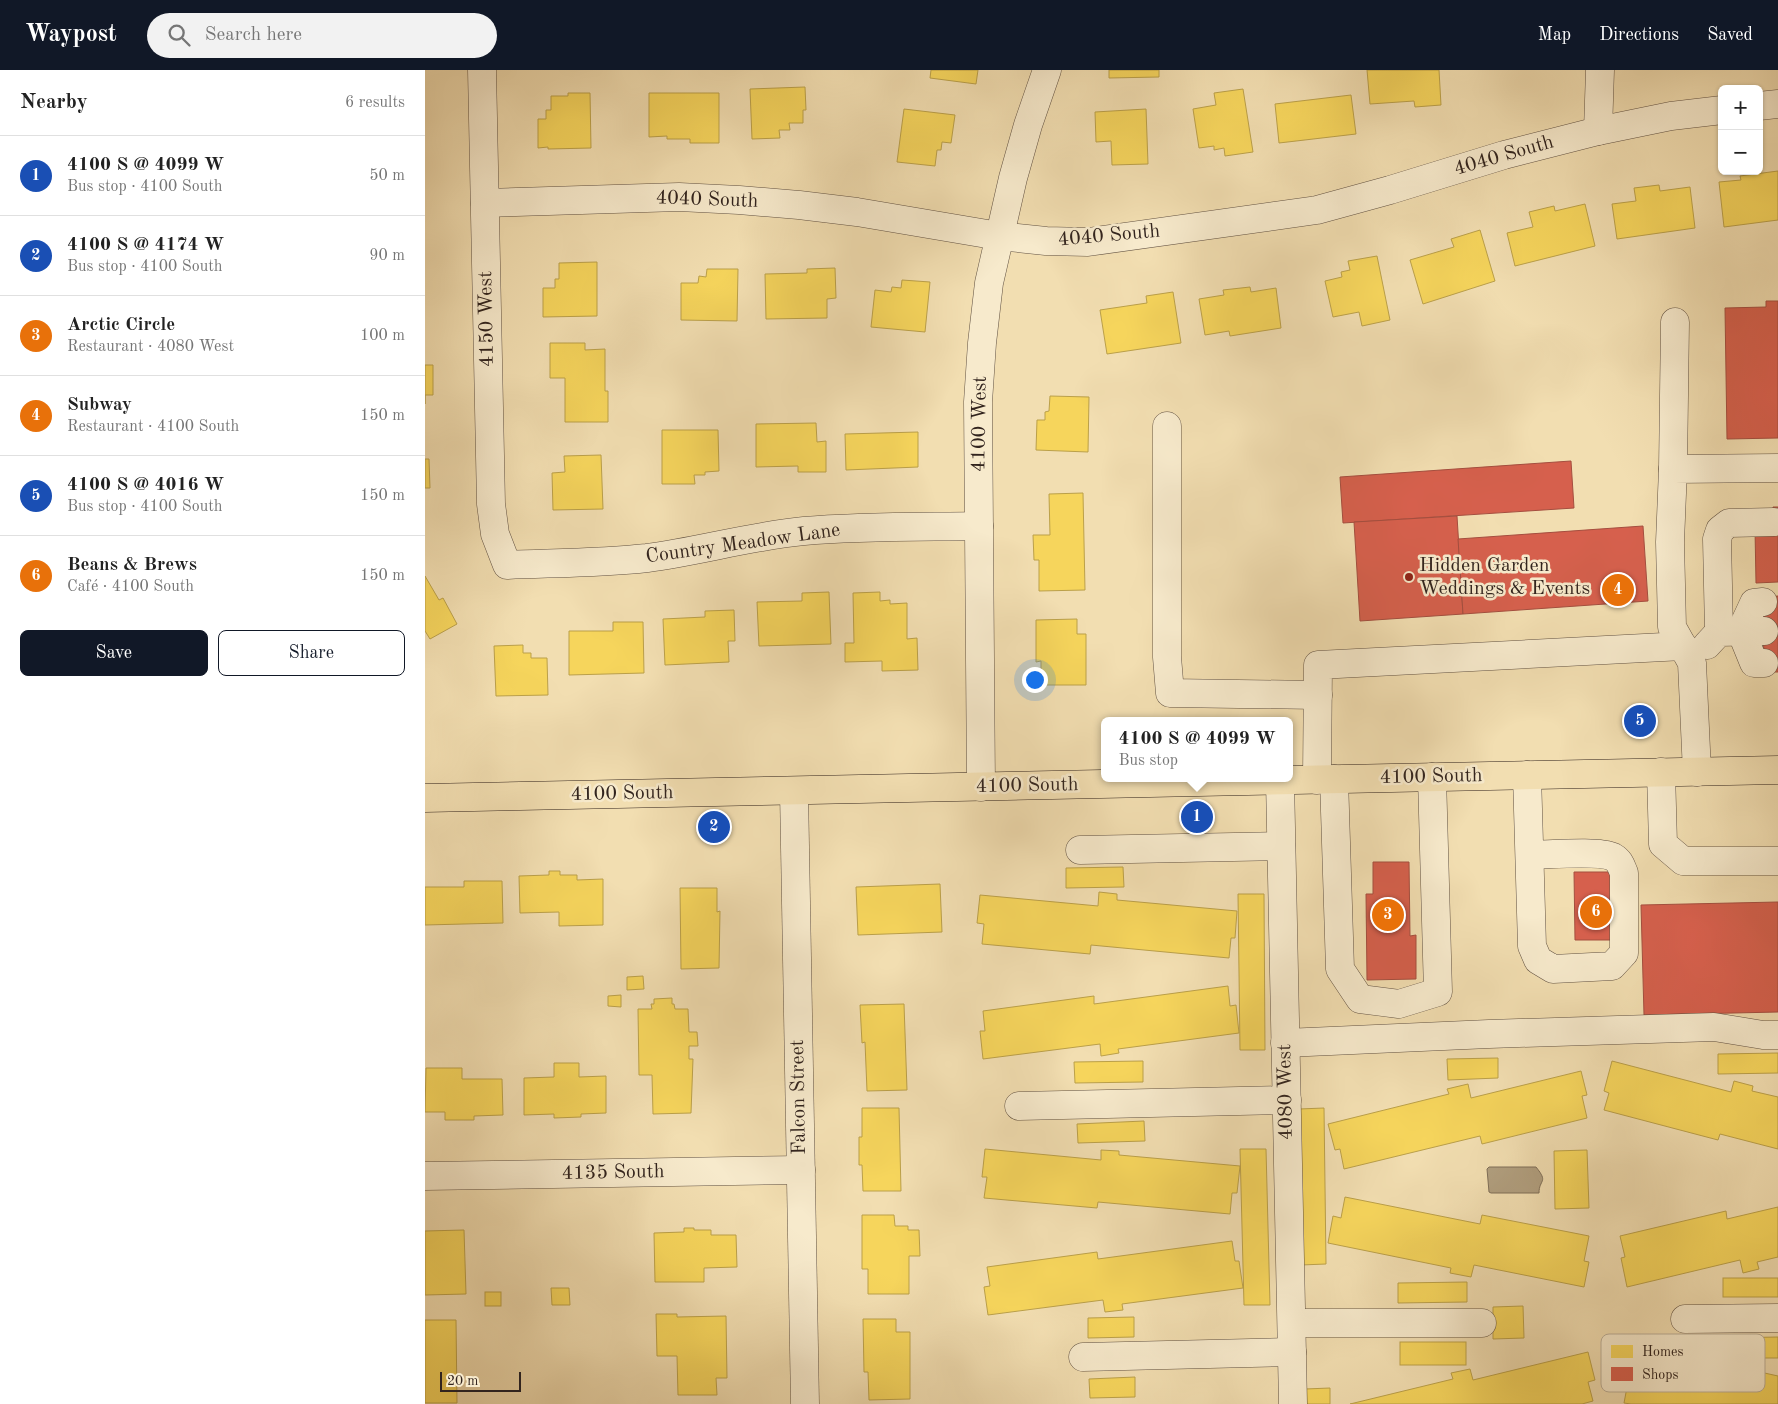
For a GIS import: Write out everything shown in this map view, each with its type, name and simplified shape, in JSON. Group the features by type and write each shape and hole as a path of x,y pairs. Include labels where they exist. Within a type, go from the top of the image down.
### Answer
{"main road":[{"name":"4100 South","path":"1293,780 1778,770"},
{"name":"4100 South","path":"425,798 1195,782"}],"street":[{"name":"4150 West","path":"482,70 491,504 495,534 507,565"},
{"name":"4100 West","path":"981,787 979,402 982,343 989,284 999,236 1027,125 1047,70"},
{"path":"1598,131 1600,70"},
{"path":"1763,106 1778,104"},
{"name":"4040 South","path":"485,202 679,197 739,200 857,212 999,236 1046,241 1088,242 1317,210 1390,190 1504,154 1598,131 1671,116 1718,110"},
{"path":"1675,322 1670,542 1673,627 1687,654 1697,772"},
{"path":"1167,426 1167,657 1170,694 1318,695"},
{"path":"1673,469 1778,468"},
{"path":"1764,663 1754,663 1741,631 1717,586 1717,539 1719,530 1729,523 1774,522"},
{"name":"Country Meadow Lane","path":"507,565 646,558 804,531 979,526"},
{"path":"1432,777 1437,992 1399,1004 1360,999 1340,969 1318,695 1318,665 1687,654 1741,631 1754,602 1763,602"},
{"path":"1661,772 1663,844 1683,861 1778,861"},
{"path":"1527,775 1529,855 1532,946 1538,960 1553,969 1613,966 1624,952 1624,873 1620,863 1612,857 1600,854 1529,855"},
{"name":"4080 West","path":"1280,782 1293,1404"},
{"name":"Falcon Street","path":"794,791 805,1404"},
{"path":"1080,850 1281,846"},
{"path":"1285,1043 1714,1027 1763,1035 1778,1035"},
{"path":"1019,1106 1287,1100"},
{"name":"4135 South","path":"425,1176 801,1170"},
{"path":"1685,1319 1778,1318"},
{"path":"1291,1323 1482,1323"},
{"path":"1083,1357 1292,1352"}],"shaded area":[{"path":"1489,1167 1536,1167 1543,1179 1539,1193 1489,1192 1487,1169"}],"building: Homes":[{"path":"931,70 978,70 976,84 930,78"},
{"path":"1109,70 1159,70 1159,77 1109,78"},
{"path":"1367,70 1439,70 1441,105 1415,107 1414,101 1370,104"},
{"path":"805,87 806,110 803,110 803,123 789,123 790,130 779,130 780,138 752,139 750,89"},
{"path":"1243,89 1253,152 1225,156 1224,148 1214,150 1214,146 1199,148 1193,109 1216,105 1214,93"},
{"path":"568,93 590,93 591,148 538,148 538,119 546,119 546,110 551,110 551,96 568,96"},
{"path":"649,93 719,93 719,143 690,143 690,139 667,139 667,136 649,137"},
{"path":"1351,95 1356,134 1279,143 1275,104"},
{"path":"904,109 955,115 951,143 942,142 941,150 937,150 935,166 897,162"},
{"path":"1146,109 1148,164 1112,165 1111,141 1096,142 1095,112"},
{"path":"1778,171 1778,220 1724,227 1719,182 1741,180 1740,176 1763,175 1763,173"},
{"path":"1659,185 1660,191 1690,187 1695,228 1617,239 1612,204 1636,201 1634,188"},
{"path":"1585,204 1595,246 1515,266 1507,233 1533,227 1529,212 1554,206 1555,211"},
{"path":"1480,230 1495,281 1423,304 1410,260 1454,247 1451,239"},
{"path":"1377,256 1390,320 1362,326 1359,312 1333,317 1325,281 1342,277 1341,272 1350,270 1348,261"},
{"path":"597,262 597,316 543,317 543,288 555,288 555,279 559,279 559,263"},
{"path":"835,268 836,298 827,299 827,318 766,319 765,274 807,273 807,269"},
{"path":"707,269 738,269 737,321 681,320 681,283 698,283 699,276 706,277"},
{"path":"902,280 930,282 925,332 871,327 875,290 891,292 892,287 901,288"},
{"path":"1250,287 1251,292 1276,288 1281,328 1230,336 1229,331 1205,335 1199,299 1224,295 1223,290"},
{"path":"1173,292 1181,343 1107,354 1100,310 1147,303 1146,296"},
{"path":"550,343 585,343 585,350 605,349 605,391 608,391 608,422 565,422 565,378 550,378"},
{"path":"425,365 433,365 433,395 425,395"},
{"path":"1050,396 1089,397 1088,452 1036,450 1037,420 1045,420 1045,412 1049,411"},
{"path":"816,423 817,442 826,441 826,472 798,472 798,466 756,467 756,424"},
{"path":"662,430 718,430 719,471 705,472 705,475 694,475 695,484 662,484"},
{"path":"918,432 918,467 846,470 845,434"},
{"path":"601,455 603,509 553,510 552,473 565,472 564,456"},
{"path":"425,459 429,459 430,488 425,488"},
{"path":"1083,493 1085,590 1039,591 1039,560 1034,560 1033,535 1050,535 1049,494"},
{"path":"425,576 439,600 443,598 457,624 430,639 425,631"},
{"path":"829,592 831,644 759,646 757,602 802,601 802,593"},
{"path":"880,592 880,601 890,600 890,604 907,603 907,639 917,638 918,670 882,671 882,661 845,662 845,643 854,643 853,593"},
{"path":"734,610 735,641 728,641 729,662 665,665 663,619 705,617 705,611"},
{"path":"1077,619 1077,634 1086,634 1086,685 1041,685 1041,661 1036,662 1036,620"},
{"path":"613,622 643,622 644,673 569,675 569,631 613,631"},
{"path":"523,645 523,653 531,653 531,658 547,658 548,695 496,696 494,646"},
{"path":"1123,867 1124,887 1066,888 1066,868"},
{"path":"549,871 560,871 560,875 577,875 577,880 603,879 603,925 559,926 559,912 520,913 519,876 549,875"},
{"path":"464,881 502,881 503,923 425,925 425,887 464,887"},
{"path":"940,884 942,932 858,935 856,887"},
{"path":"680,888 717,888 717,912 720,911 719,968 681,969"},
{"path":"1099,892 1117,894 1117,900 1237,911 1235,938 1231,938 1229,958 1091,945 1090,954 982,944 984,924 977,923 980,895 1098,906"},
{"path":"1238,894 1264,894 1265,1050 1240,1050"},
{"path":"643,976 644,989 627,990 627,977"},
{"path":"1228,986 1230,1006 1236,1005 1239,1033 1118,1049 1119,1053 1101,1056 1100,1044 983,1059 980,1031 985,1031 983,1011 1094,996 1094,1004"},
{"path":"621,995 621,1007 608,1006 608,996"},
{"path":"672,998 672,1004 674,1004 675,1009 688,1009 689,1032 697,1032 698,1046 689,1046 689,1059 693,1059 691,1113 653,1114 652,1075 639,1075 638,1009 652,1009 651,1004 654,1004 654,999"},
{"path":"904,1004 907,1090 867,1091 865,1042 862,1043 860,1005"},
{"path":"1778,1053 1778,1073 1718,1074 1718,1054"},
{"path":"1498,1058 1498,1078 1448,1080 1447,1059"},
{"path":"1143,1061 1143,1082 1075,1083 1074,1062"},
{"path":"1612,1061 1731,1092 1734,1081 1753,1086 1752,1091 1778,1097 1778,1149 1720,1134 1718,1140 1604,1110 1609,1093 1604,1091"},
{"path":"554,1063 579,1063 579,1077 606,1076 606,1113 581,1114 581,1117 554,1118 554,1114 524,1115 524,1078 554,1077"},
{"path":"426,1068 462,1068 462,1079 502,1079 503,1115 474,1116 474,1120 445,1120 445,1112 425,1112"},
{"path":"1581,1071 1587,1095 1582,1096 1587,1118 1482,1144 1480,1136 1344,1169 1340,1149 1335,1150 1328,1124 1449,1094 1447,1089 1468,1084 1471,1098"},
{"path":"862,1108 899,1108 901,1191 863,1191 862,1165 859,1165 859,1137 862,1137"},
{"path":"1324,1108 1326,1264 1301,1265 1299,1109"},
{"path":"1144,1121 1145,1141 1078,1143 1077,1124"},
{"path":"985,1149 1101,1160 1101,1150 1119,1151 1119,1155 1240,1166 1237,1193 1232,1193 1230,1214 1098,1202 1097,1208 984,1198 987,1177 982,1177"},
{"path":"1240,1149 1266,1149 1270,1305 1244,1305"},
{"path":"1587,1150 1589,1208 1555,1209 1554,1151"},
{"path":"1345,1197 1480,1224 1482,1215 1589,1236 1584,1261 1589,1262 1584,1287 1474,1265 1471,1277 1450,1273 1451,1268 1328,1243 1333,1216 1341,1218"},
{"path":"1778,1207 1778,1257 1757,1262 1759,1269 1743,1273 1740,1260 1627,1287 1621,1258 1625,1257 1620,1236 1726,1211 1727,1219"},
{"path":"862,1215 894,1215 895,1226 908,1226 908,1230 919,1230 920,1256 909,1256 909,1294 868,1294 868,1269 862,1269"},
{"path":"684,1228 711,1230 711,1235 736,1235 737,1267 704,1268 704,1282 655,1282 654,1233 684,1232"},
{"path":"464,1230 466,1294 425,1295 425,1231"},
{"path":"1232,1241 1235,1261 1239,1261 1243,1288 1122,1304 1123,1310 1105,1312 1103,1300 988,1315 984,1287 990,1286 987,1267 1097,1252 1098,1259"},
{"path":"1723,1278 1778,1278 1778,1297 1723,1297"},
{"path":"1467,1282 1467,1302 1398,1303 1398,1283"},
{"path":"551,1288 569,1288 570,1305 552,1305"},
{"path":"485,1292 501,1292 501,1306 485,1306"},
{"path":"1523,1306 1524,1338 1493,1339 1493,1307"},
{"path":"656,1314 677,1314 677,1317 726,1316 727,1378 716,1378 717,1395 678,1395 677,1356 657,1356"},
{"path":"1134,1317 1134,1337 1088,1338 1088,1318"},
{"path":"863,1319 896,1319 896,1332 910,1332 910,1399 869,1400 868,1372 864,1372"},
{"path":"425,1320 456,1320 457,1403 425,1403"},
{"path":"1765,1337 1778,1337 1778,1358 1765,1358"},
{"path":"1400,1342 1466,1342 1466,1365 1400,1365"},
{"path":"1588,1352 1595,1380 1588,1382 1593,1401 1582,1404 1350,1404 1453,1379 1451,1373 1470,1369 1473,1380"},
{"path":"1765,1373 1778,1376 1778,1404 1624,1403 1626,1392 1765,1392"},
{"path":"1135,1377 1135,1397 1090,1398 1089,1379"},
{"path":"1330,1388 1330,1404 1306,1404 1305,1389"}],"building: Shops":[{"path":"1766,301 1778,301 1778,438 1727,439 1725,308 1766,307"},
{"path":"1571,461 1574,508 1343,523 1340,477"},
{"path":"1773,507 1778,507 1778,582 1756,583 1755,529 1774,522"},
{"name":"Hidden Garden Weddings & Events","path":"1457,516 1463,614 1360,621 1354,522"},
{"path":"1643,526 1648,601 1463,614 1458,539"},
{"path":"1778,596 1778,672 1764,672 1763,597"},
{"path":"1373,862 1409,862 1410,936 1416,935 1416,979 1367,980 1366,894 1373,894"},
{"path":"1574,872 1616,872 1616,940 1575,940"},
{"path":"1778,902 1778,1012 1644,1015 1641,905"}],"place":[{"name":"Hidden Garden Weddings & Events","path":"1409,577"},
{"name":"Subway","path":"1618,590"},
{"name":"4100 S @ 4016 W","path":"1640,721"},
{"name":"4100 S @ 4099 W","path":"1197,817"},
{"name":"4100 S @ 4174 W","path":"714,827"},
{"name":"Beans & Brews","path":"1596,912"},
{"name":"Arctic Circle","path":"1388,915"}]}
